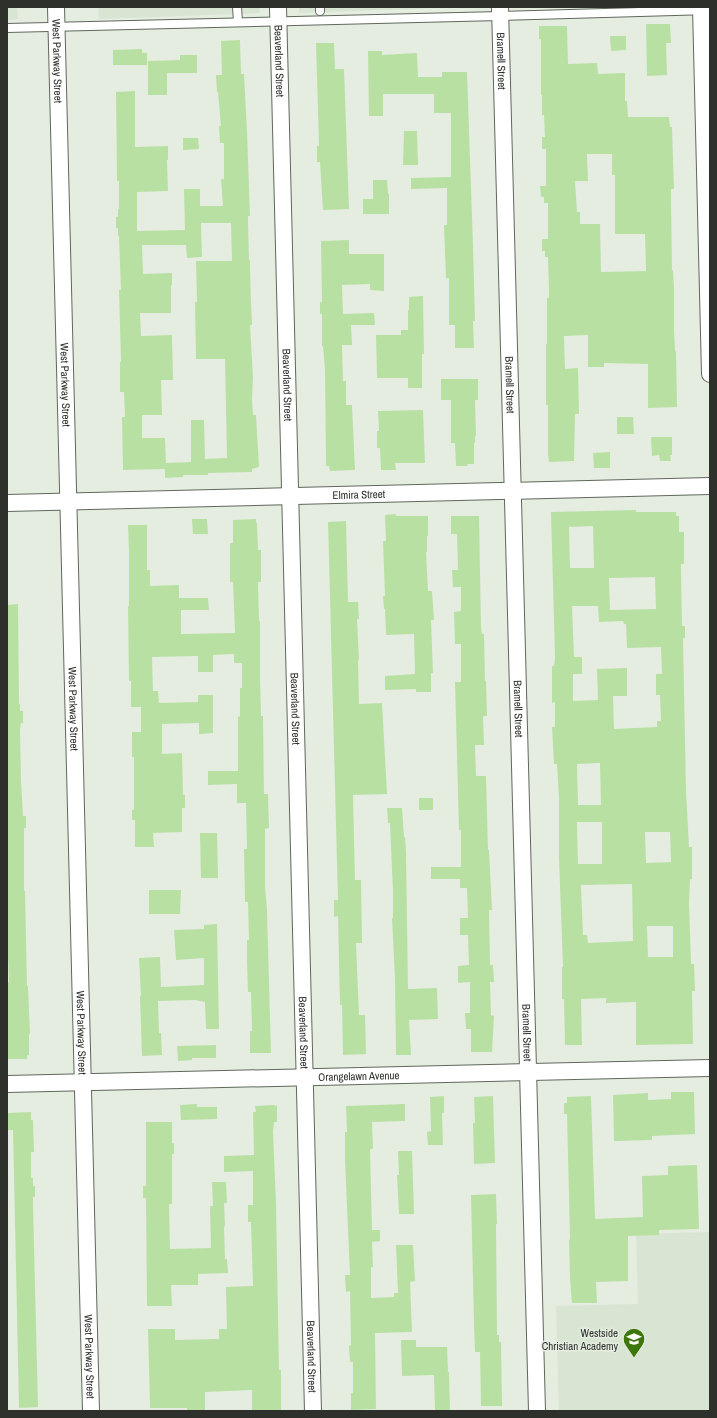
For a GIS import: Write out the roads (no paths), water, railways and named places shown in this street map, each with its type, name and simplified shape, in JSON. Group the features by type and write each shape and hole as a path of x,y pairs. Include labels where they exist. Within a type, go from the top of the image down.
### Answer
{"street":[{"name":"West Parkway Street","path":"56,7 91,1411"},
{"path":"704,9 710,374"},
{"name":"Bramell Street","path":"500,12 537,1411"},
{"name":"Beaverland Street","path":"278,14 313,1411"},
{"name":"Elmira Street","path":"7,503 710,486"},
{"name":"Orangelawn Avenue","path":"7,1084 710,1068"}],"lane":[{"path":"237,7 238,22"},
{"path":"7,28 238,22 278,14 704,9"}],"place":[{"name":"Westside Christian Academy","path":"634,1358"}]}
